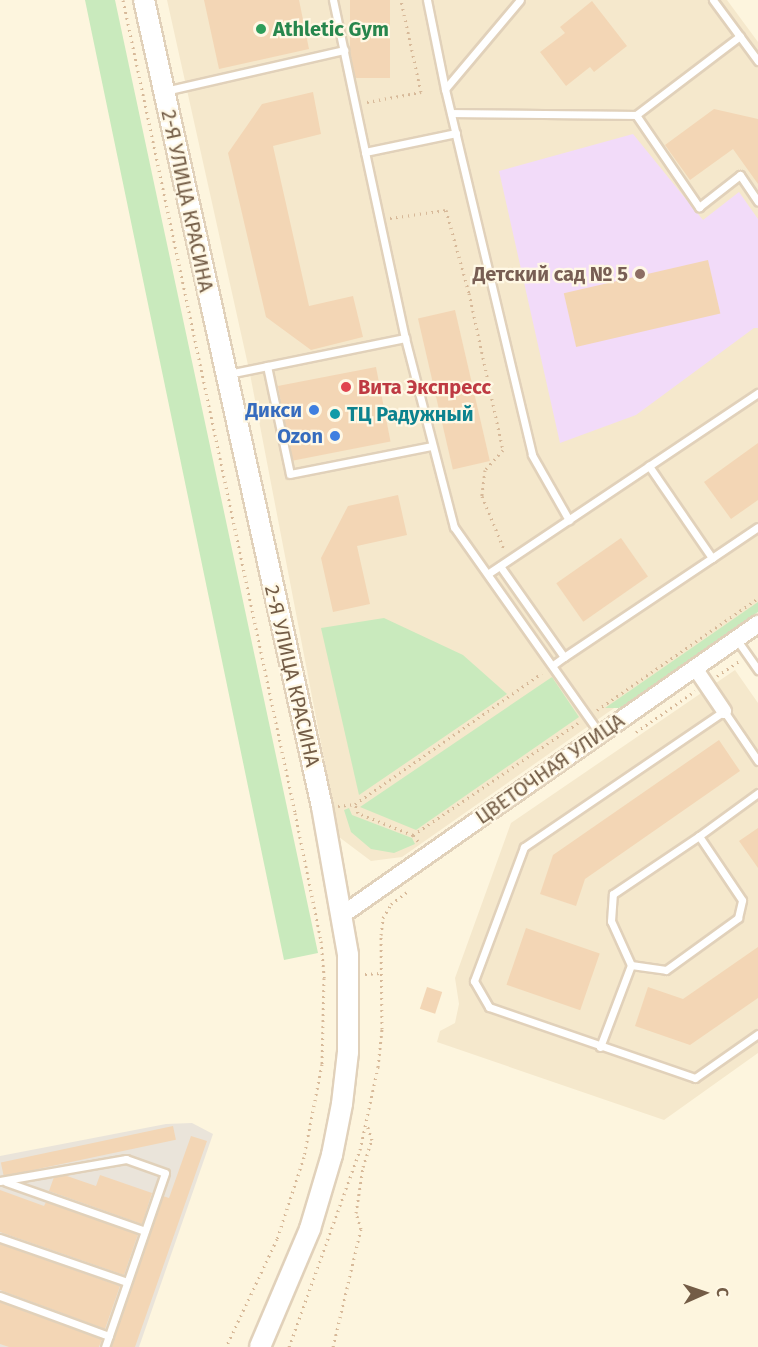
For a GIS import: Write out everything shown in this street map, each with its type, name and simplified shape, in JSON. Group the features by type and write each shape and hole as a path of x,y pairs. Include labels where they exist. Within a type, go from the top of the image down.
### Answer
{"main road":[{"name":"2-Я УЛИЦА КРАСИНА","path":"144,0 322,807 348,955 350,1009 345,1078 326,1180 310,1229 260,1347"}],"street":[{"name":"ЦВЕТОЧНАЯ УЛИЦА","path":"342,915 758,624"},
{"path":"695,668 724,711"}],"lane":[{"path":"333,0 405,338 431,446 454,527 489,573 600,734"},
{"path":"427,0 445,89 532,455 569,520"},
{"path":"445,89 520,0"},
{"path":"714,0 758,61"},
{"path":"451,113 636,115 740,36"},
{"path":"164,91 344,51"},
{"path":"636,115 699,207 740,175 758,202"},
{"path":"365,152 456,133"},
{"path":"225,375 405,338"},
{"path":"267,366 290,474 431,446"},
{"path":"489,573 758,393"},
{"path":"650,466 712,558"},
{"path":"553,665 758,527"},
{"path":"500,566 564,657"},
{"path":"737,639 758,670"},
{"path":"758,761 724,711 524,847 474,981 489,1007 695,1078 758,1034"},
{"path":"600,1047 631,965 611,921 613,894 758,794"},
{"path":"631,965 666,970 738,918 742,900 699,836"},
{"path":"2,1181 126,1159 165,1173 105,1347"},
{"path":"2,1181 145,1232"},
{"path":"0,1238 127,1282"},
{"path":"0,1296 109,1336"}],"path":[{"path":"123,0 321,941 324,978 322,1064 304,1157 277,1239 226,1347"},
{"path":"355,104 421,92 401,0"},
{"path":"380,220 446,210 469,293 503,450 485,470 482,496 508,561"},
{"path":"427,855 413,835 358,813 355,804 553,665"},
{"path":"333,1347 361,1228 356,1214 363,1167 372,1140 367,1124"}],"shaded area":[{"path":"167,0 727,0 758,42 758,607 402,857 371,861 339,837 250,374"},
{"name":"Детский сад № 5","path":"633,134 703,220 739,192 758,219 758,328 754,328 636,415 560,443 499,171"},
{"path":"735,670 758,703 758,1053 664,1120 437,1042 440,1031 455,1023 459,1004 455,978 511,823"},
{"path":"192,1123 213,1134 139,1347 0,1347 0,1156 166,1124"}],"green space":[{"path":"85,0 115,0 318,953 284,960"},
{"path":"758,602 758,612 627,704 619,708 605,708"},
{"path":"384,618 463,655 507,694 359,795 321,628"},
{"path":"552,677 579,717 416,830 360,807"},
{"path":"349,808 352,815 412,838 415,844 394,853 371,849 351,832 344,810"}],"building":[{"path":"204,0 299,0 309,49 219,69"},
{"path":"350,0 390,0 390,78 350,78"},
{"path":"592,1 627,46 594,72 590,67 566,86 540,52 565,33 560,27"},
{"path":"313,92 321,134 273,146 309,306 353,296 363,337 311,350 266,317 228,153 262,104"},
{"path":"714,109 758,119 758,184 733,149 690,180 665,145"},
{"path":"708,260 720,314 576,347 564,293"},
{"path":"455,310 490,461 453,470 418,319"},
{"name":"ТЦ Радужный","path":"376,367 391,442 292,461 278,386"},
{"path":"758,443 758,500 731,519 704,482"},
{"path":"398,495 407,535 357,546 370,604 333,612 321,558 348,506"},
{"path":"621,538 648,577 583,622 556,583"},
{"path":"719,740 740,771 585,879 576,906 540,894 553,855"},
{"path":"758,828 758,868 739,841"},
{"path":"526,928 600,953 580,1010 506,985"},
{"path":"758,947 758,998 690,1045 635,1026 648,987 683,999"},
{"path":"427,987 442,992 435,1014 420,1009"},
{"path":"173,1126 176,1140 4,1176 1,1163"},
{"path":"191,1136 207,1141 135,1347 111,1347 163,1196 169,1198"},
{"path":"64,1175 96,1186 100,1175 152,1193 142,1224 49,1191 54,1177"},
{"path":"0,1190 44,1206 46,1202 138,1234 124,1275 0,1232"},
{"path":"0,1244 120,1286 105,1329 0,1290"},
{"path":"0,1302 102,1339 99,1347 9,1347 0,1344"}],"place":[{"name":"Athletic Gym","path":"261,29"},
{"name":"Детский сад № 5","path":"640,274"},
{"name":"Вита Экспресс","path":"346,387"},
{"name":"Дикси","path":"314,410"},
{"name":"ТЦ Радужный","path":"335,414"},
{"name":"Ozon","path":"335,436"}]}
